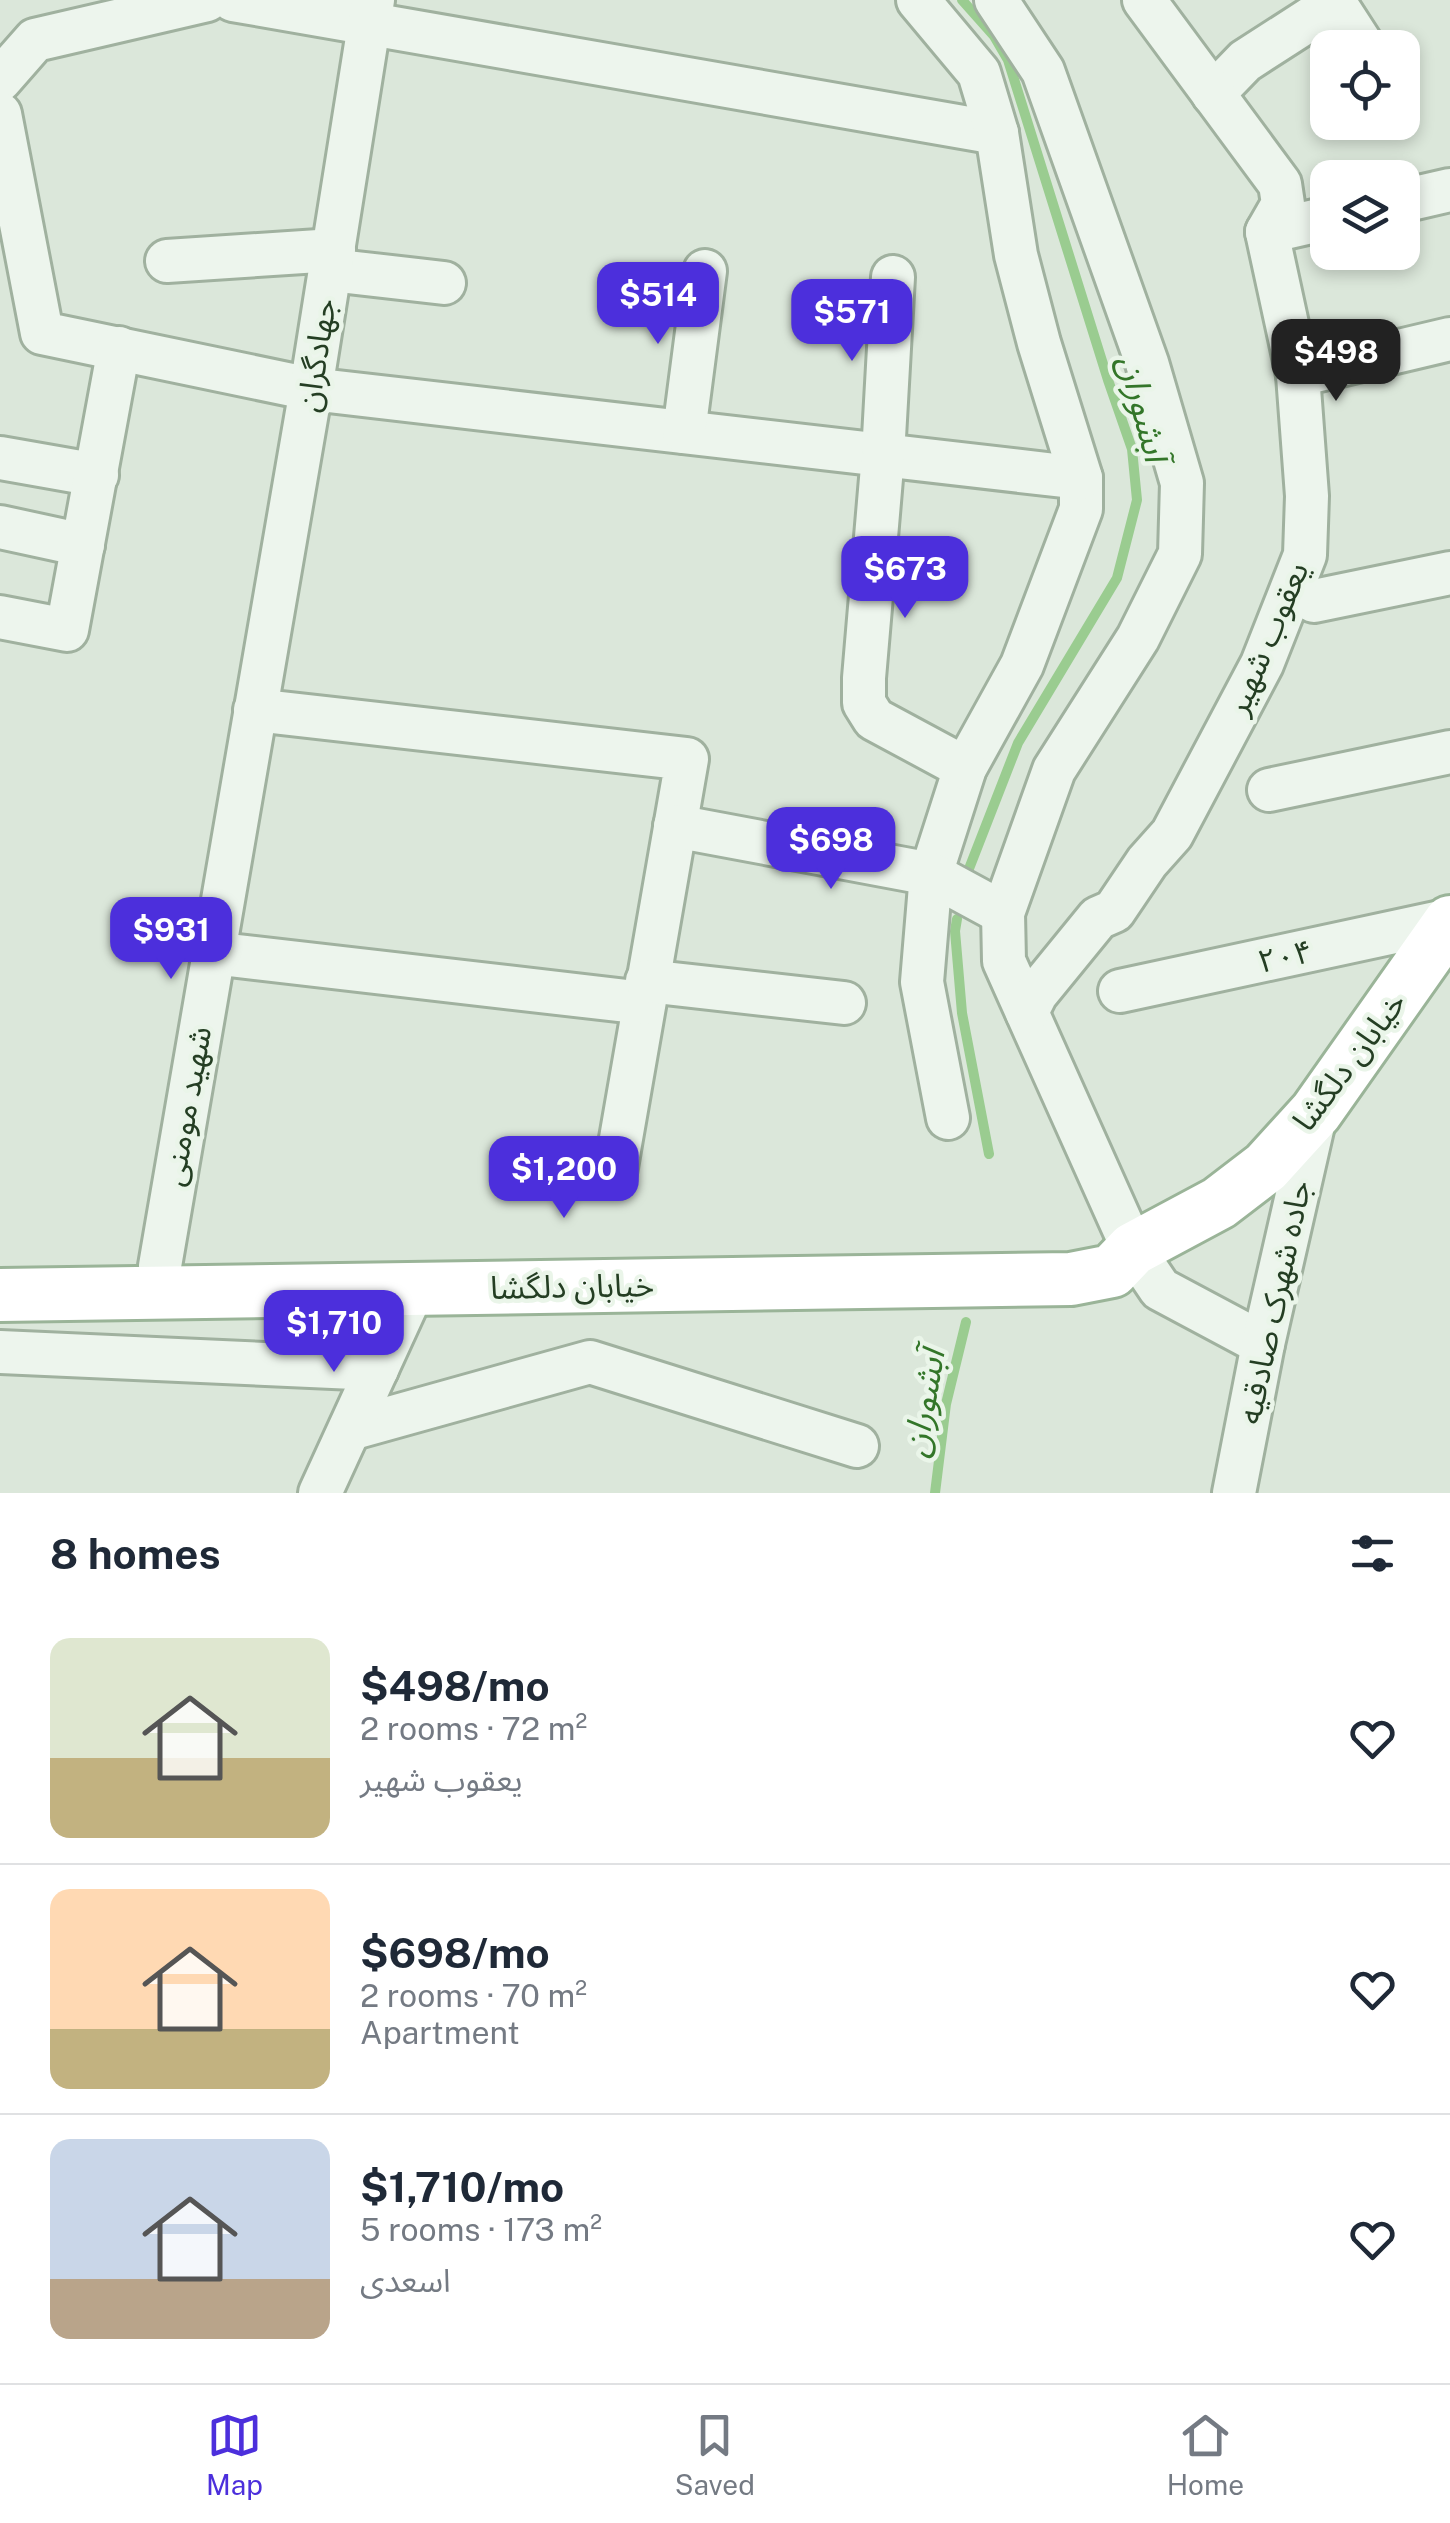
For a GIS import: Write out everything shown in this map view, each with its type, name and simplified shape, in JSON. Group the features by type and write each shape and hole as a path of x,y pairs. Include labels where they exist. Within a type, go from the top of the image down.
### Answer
{"main road":[{"name":"خیابان دلگشا","path":"0,1295 1071,1278 1112,1272 1133,1249 1219,1203 1266,1167 1316,1112 1450,921"},
{"name":"خیابان دلگشا","path":"0,1269 1064,1258 1133,1249"}],"street":[{"path":"0,80 35,40 207,0"},
{"path":"233,0 372,12 997,133"},
{"path":"918,0 979,73 997,133 1016,255 1080,478 1080,509 1022,665 964,768 931,874 922,982 948,1118"},
{"path":"996,0 1042,71 1147,363 1182,483 1180,554 1138,638 1054,770 1003,914 1004,962 1133,1249 1160,1289 1263,1344"},
{"name":"یعقوب شهیر","path":"1027,1012 1036,994 1098,918 1114,911 1147,862 1172,834 1262,664 1305,555 1307,496 1298,375 1267,232 1283,204 1280,184 1144,0"},
{"path":"1213,94 1246,61 1334,2 1352,30"},
{"name":"جهادگران","path":"255,710 372,12"},
{"path":"0,114 42,332 311,389 1080,478"},
{"path":"1420,197 1450,190"},
{"path":"1267,232 1310,222"},
{"path":"167,261 332,260 444,284"},
{"path":"684,432 704,272"},
{"path":"894,278 864,703 874,719 964,768"},
{"path":"1298,375 1450,340"},
{"path":"0,618 67,630 119,348"},
{"path":"0,458 96,474"},
{"path":"0,527 84,546"},
{"path":"1314,600 1450,573"},
{"path":"255,710 687,760 615,1173"},
{"name":"شهید مومنی","path":"160,1266 255,710"},
{"path":"1269,790 1450,752"},
{"path":"675,826 931,874 1003,914"},
{"name":"۲۰۴","path":"1120,992 1450,921"},
{"path":"212,953 646,992 844,1004"},
{"name":"جاده شهرک صادقیه","path":"1234,1493 1316,1112"},
{"path":"320,1493 414,1288"},
{"path":"0,1352 377,1369"},
{"path":"350,1429 590,1362 857,1446"}],"waterway":[{"name":"آبشوران","path":"962,0 994,36 1008,60 1132,449 1137,500 1117,578 1018,743 965,879"},
{"name":"آبشوران","path":"957,919 962,1013 989,1154"},
{"name":"آبشوران","path":"935,1493 946,1404 966,1322"}]}
